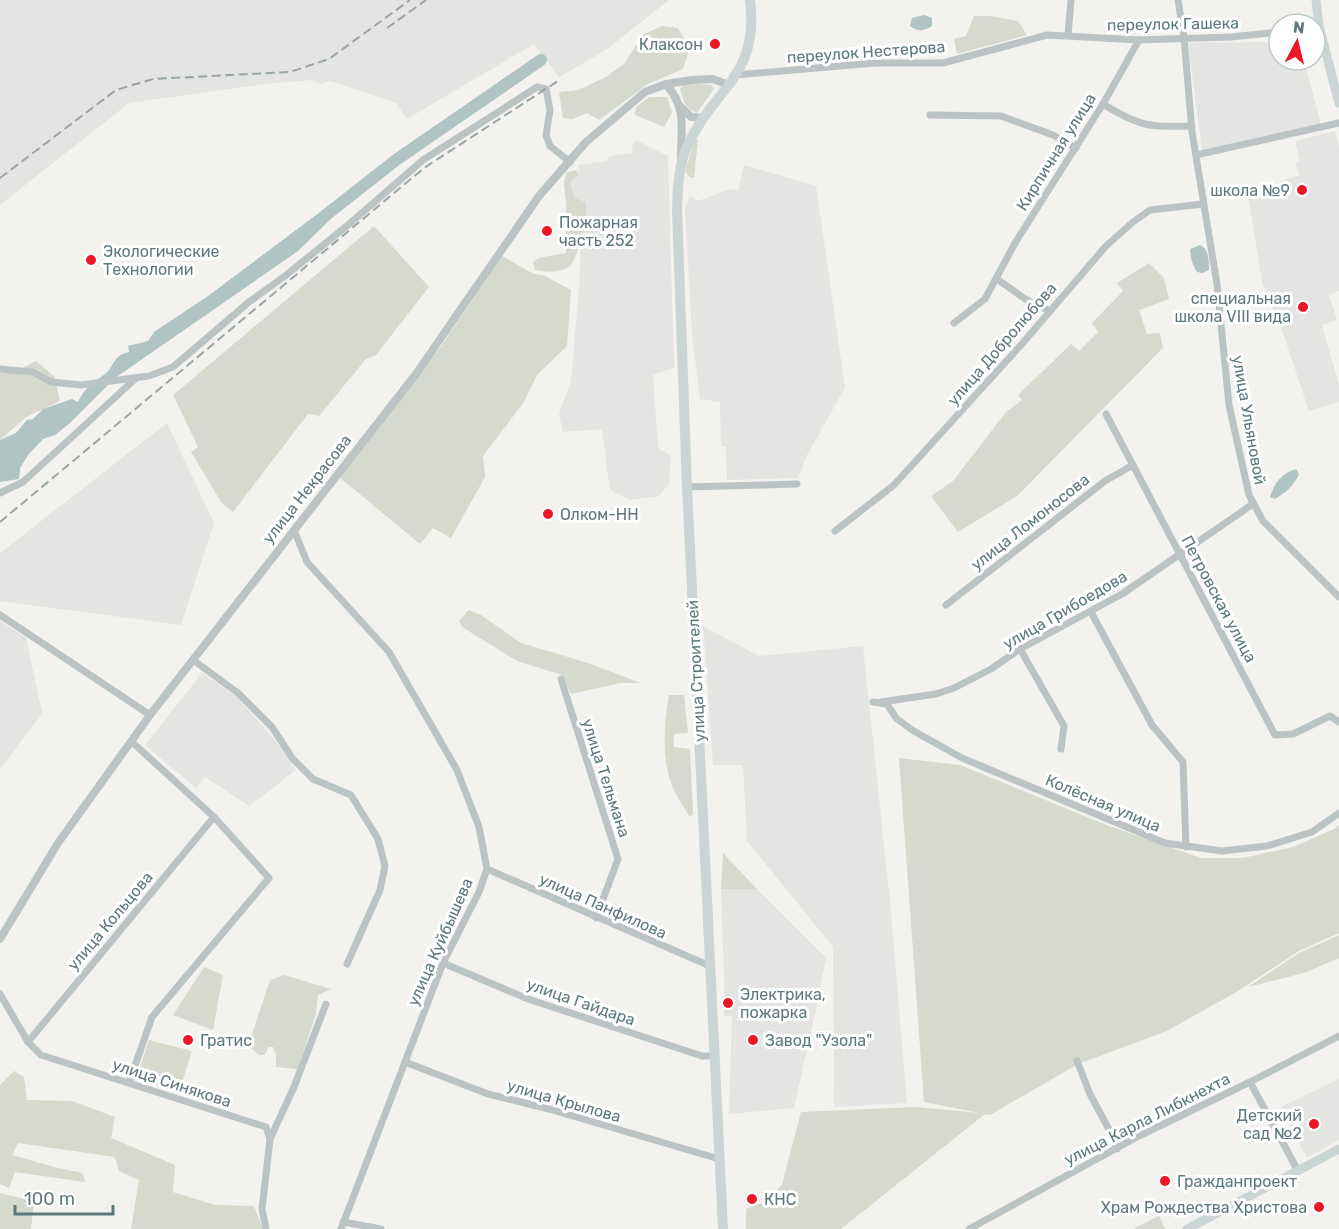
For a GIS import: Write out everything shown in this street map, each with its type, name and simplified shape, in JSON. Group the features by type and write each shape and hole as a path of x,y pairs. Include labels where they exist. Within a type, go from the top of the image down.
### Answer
{"main road":[{"name":"улица Строителей","path":"723,1229 687,487 677,210 681,162 691,138 729,86 747,53 751,37 750,0"},
{"path":"1327,61 1339,103"},
{"path":"1187,1229 1339,1149"}],"street":[{"path":"1068,35 1071,0"},
{"name":"улица Ульяновой","path":"1178,0 1192,126 1217,284 1229,405 1248,495 1263,521 1339,597"},
{"name":"переулок Гашека","path":"1068,35 1139,40 1231,37 1267,33"},
{"name":"переулок Нестерова","path":"736,75 875,63 943,63 1047,35 1068,35"},
{"name":"Кирпичная улица","path":"954,323 985,299 1016,243 1103,104 1139,40"},
{"name":"улица Некрасова","path":"0,939 58,843 150,715 416,374 539,196 586,142 645,92 666,84 692,80 713,80 729,86"},
{"path":"666,84 681,107 691,117 704,118"},
{"path":"0,369 33,372 51,382 81,386 121,381 173,367 249,302 348,225 423,160 537,87 546,89 550,110 546,135 550,146 570,162"},
{"path":"1103,104 1140,124 1156,127 1192,126"},
{"path":"681,107 681,162"},
{"path":"930,115 1001,116 1053,135 1076,148"},
{"path":"1196,155 1339,123"},
{"name":"улица Добролюбова","path":"835,531 894,485 1106,246 1133,222 1150,210 1203,204"},
{"path":"997,279 1050,311"},
{"path":"0,493 23,482 135,378"},
{"name":"Петровская улица","path":"1106,414 1275,735 1293,734 1330,716 1339,722"},
{"name":"улица Ломоносова","path":"946,605 1105,481 1133,465"},
{"path":"687,487 797,484"},
{"name":"улица Грибоедова","path":"873,702 936,694 954,688 991,669 1020,649 1122,594 1253,504"},
{"name":"улица Куйбышева","path":"294,530 307,562 389,652 446,751 457,771 479,827 487,869 479,892 443,963 342,1226"},
{"path":"1091,612 1152,725 1183,762 1186,847"},
{"path":"0,615 150,715"},
{"path":"1020,649 1064,726 1060,750"},
{"path":"193,660 238,693 272,727 292,758 313,779 351,795 378,839 386,866 380,890 347,964"},
{"name":"улица Тельмана","path":"561,679 618,859 596,918"},
{"name":"Колёсная улица","path":"873,702 888,704 896,718 912,730 962,758 1166,843 1222,851 1267,846 1312,832 1339,813"},
{"path":"129,1083 152,1017 269,878 214,817 132,741"},
{"name":"улица Кольцова","path":"28,1042 214,817"},
{"name":"улица Панфилова","path":"487,869 710,966"},
{"name":"улица Гайдара","path":"443,963 528,999 702,1056 714,1056"},
{"name":"улица Синякова","path":"0,994 28,1042 41,1055 266,1127 270,1139"},
{"path":"266,1229 262,1209 270,1139 294,1087 326,1004"},
{"name":"улица Карла Либкнехта","path":"969,1229 1117,1149 1339,1035"},
{"path":"1077,1061 1090,1094 1117,1149"},
{"name":"улица Крылова","path":"405,1062 488,1094 549,1109 719,1159"},
{"path":"1250,1082 1298,1171"},
{"path":"342,1226 381,1229"}],"shaded area":[{"path":"0,0 669,0 606,50 559,77 534,44 407,119 396,103 330,81 321,84 312,80 264,84 129,103 0,205"},
{"path":"924,15 932,18 932,26 921,30 910,26 912,18"},
{"path":"974,16 991,16 1018,21 1027,35 957,54 954,39 966,36"},
{"path":"662,26 678,28 690,48 683,69 648,84 599,120 587,113 572,119 563,118 559,92 578,90 606,77 624,64 644,34"},
{"path":"1267,42 1267,72 1307,72 1321,124 1202,150 1188,43"},
{"path":"683,85 711,85 714,89 697,113 687,107 680,89"},
{"path":"649,97 667,97 672,113 664,127 635,115 636,107"},
{"name":"специальная школа VIII вида","path":"1335,131 1339,146 1339,291 1329,295 1337,320 1322,325 1339,385 1339,402 1309,411 1283,333 1262,282 1248,195 1281,186 1280,181 1300,175 1295,163 1300,161 1295,141"},
{"path":"698,139 694,178 689,177 685,170 695,141"},
{"path":"638,141 668,156 674,368 653,375 658,448 671,456 669,484 659,496 630,500 610,490 602,429 563,432 559,414 571,381 579,290 581,233 571,187 572,180 579,175 578,165 607,161 609,156 632,153 633,142"},
{"path":"744,165 816,186 845,388 807,455 798,478 727,480 726,447 721,446 720,402 700,399 692,335 685,208 690,196 698,201 730,189 738,190"},
{"path":"576,170 579,175 572,180 571,187 575,198 585,202 588,229 581,233 577,254 564,270 535,270 533,263 538,258 566,253 564,184 566,173"},
{"path":"335,204 339,211 298,251 115,378 70,423 55,435 43,439 20,468 19,479 0,482 0,440 16,433 27,420 33,419 43,409 72,399 78,402 86,389 108,371 119,356 129,352 128,346 148,341 154,332 208,296 328,206"},
{"path":"374,226 429,287 376,355 366,359 319,416 308,414 233,512 221,502 191,452 198,447 173,395"},
{"path":"1200,245 1207,252 1209,259 1209,270 1203,273 1195,269 1190,249"},
{"path":"502,256 534,274 543,275 571,290 567,346 537,375 524,402 483,456 485,477 451,538 433,528 420,544 339,477 440,348"},
{"path":"1149,263 1164,278 1169,299 1139,310 1147,334 1160,333 1163,348 1017,496 958,532 931,496 953,481 1006,412 1022,400 1018,395 1071,344 1079,351 1098,332 1092,323 1123,291 1117,283"},
{"path":"36,361 54,376 60,401 26,417 0,440 0,373 17,371"},
{"path":"167,423 214,523 181,625 0,601 0,553"},
{"path":"1296,469 1299,474 1292,485 1275,499 1270,497 1279,479"},
{"path":"469,610 481,615 521,643 588,663 641,683 620,683 571,694 562,675 517,661 462,627 459,621"},
{"path":"0,621 26,638 42,713 0,770"},
{"path":"703,626 759,656 863,646 890,902 907,1103 834,1107 833,947 747,841 743,765 713,765"},
{"path":"202,673 237,697 273,738 296,770 249,806 205,777 196,788 145,745"},
{"path":"669,695 684,695 688,733 674,734 674,747 690,749 693,814 690,817 673,790 667,770 665,738"},
{"path":"899,758 960,765 1109,826 1201,858 1243,858 1293,847 1339,825 1339,933 1299,951 1238,991 1167,1031 1078,1064 990,1115 985,1114 841,1229 746,1229 746,1209 762,1203 782,1185 801,1112 916,1107 980,1113 924,1102"},
{"path":"723,853 757,889 721,889"},
{"name":"Завод \"Узола\"","path":"721,889 757,889 826,958 794,1108 729,1114 732,1016 724,1016"},
{"path":"1339,935 1339,958 1304,973 1248,987 1299,953"},
{"path":"204,967 223,975 213,1030 173,1015"},
{"path":"284,975 331,989 318,995 316,1013 298,1069 276,1067 273,1047 268,1047 265,1055 259,1055 248,1046 270,980"},
{"path":"149,1040 192,1051 179,1092 136,1079"},
{"path":"14,1071 24,1077 27,1100 72,1101 115,1117 111,1138 175,1165 173,1192 215,1205 254,1206 263,1229 131,1229 139,1180 119,1171 115,1157 18,1143 12,1155 83,1173 85,1182 15,1172 9,1188 0,1184 0,1085"},
{"name":"Детский сад №2","path":"1339,1079 1339,1140 1307,1158 1281,1107"},
{"path":"0,1193 34,1201 31,1229 0,1229"},
{"path":"1159,1216 1165,1229 1134,1228"}],"waterway":[{"path":"326,215 396,160 541,60"}],"railway":[{"path":"0,178 116,90 153,79 290,72 329,59 410,0"},
{"path":"387,28 426,0"},
{"path":"0,522 424,168 558,81"}],"place":[{"name":"Клаксон","path":"715,44"},
{"name":"школа №9","path":"1302,190"},
{"name":"Пожарная часть 252","path":"547,231"},
{"name":"Экологические Технологии","path":"91,260"},
{"name":"специальная школа VIII вида","path":"1303,307"},
{"name":"Олком-НН","path":"548,514"},
{"name":"Электрика, пожарка","path":"728,1003"},
{"name":"Гратис","path":"188,1040"},
{"name":"Завод \"Узола\"","path":"753,1040"},
{"name":"Детский сад №2","path":"1314,1124"},
{"name":"Гражданпроект","path":"1165,1181"},
{"name":"КНС","path":"752,1199"},
{"name":"Храм Рождества Христова","path":"1319,1207"}]}
